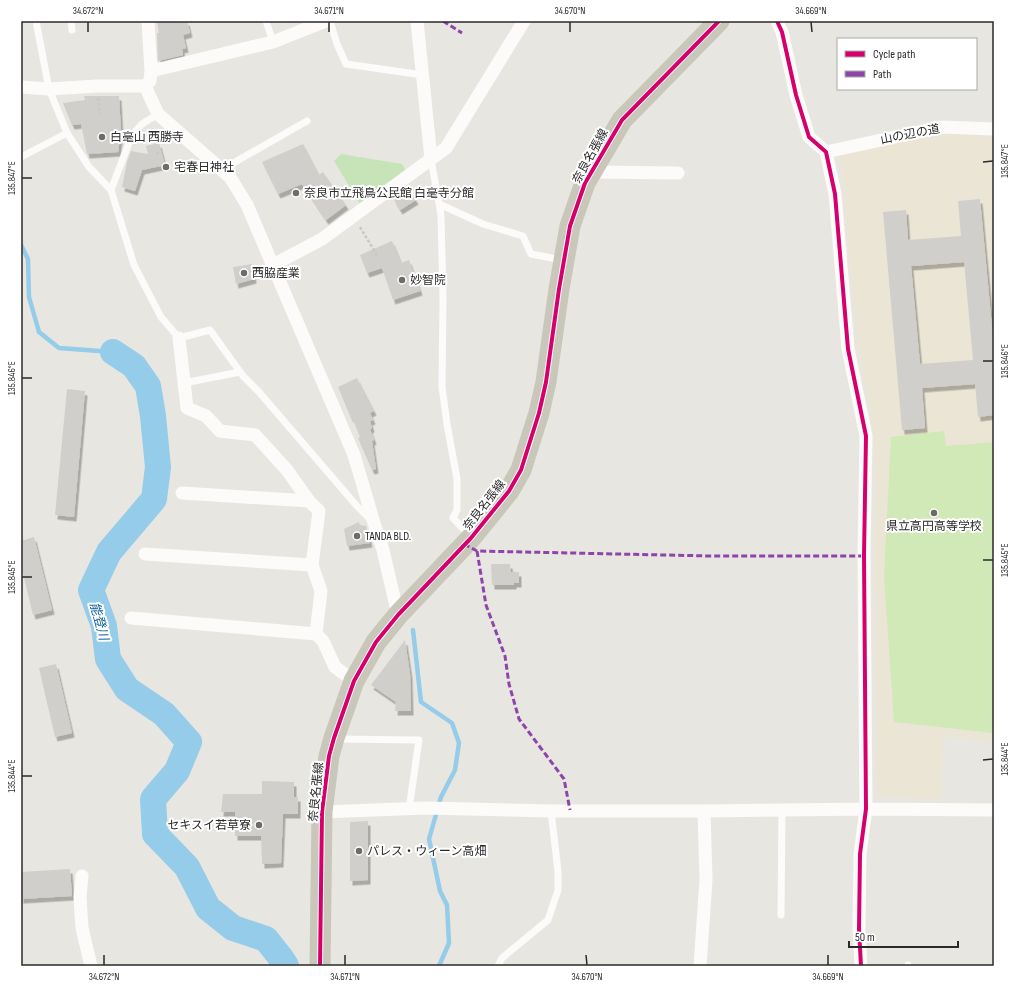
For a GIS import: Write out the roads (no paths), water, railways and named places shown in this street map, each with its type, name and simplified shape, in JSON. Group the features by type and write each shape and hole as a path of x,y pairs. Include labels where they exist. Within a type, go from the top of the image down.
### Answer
{"main road":[{"name":"奈良名張線","path":"320,966 322,812 329,756 354,681 376,642 398,615 471,538 509,491 521,470 539,413 546,382 570,226 585,182 622,120 719,21"}],"street":[{"path":"21,87 50,89 97,86 145,86 150,81 148,21"},
{"path":"150,71 273,42 326,21"},
{"path":"417,21 424,75 431,159"},
{"path":"273,265 322,239 446,148 524,21"},
{"path":"776,21 782,32 796,95 809,137 826,152 835,194 848,349 866,436 864,564 866,809 860,854 859,929 861,966"},
{"path":"145,86 158,114 230,177 247,205 354,455 383,550 398,615"},
{"name":"山の辺の道","path":"826,152 941,127 994,129"},
{"path":"591,172 678,173"},
{"path":"179,338 187,408 206,416 220,430 255,435 287,470 319,511 312,565 321,591 316,634"},
{"path":"182,493 309,500"},
{"path":"145,554 312,565"},
{"path":"131,618 316,634 323,641 335,667 354,681"},
{"path":"322,812 426,808 551,811 866,809 994,810"},
{"path":"700,966 706,880 704,811"},
{"path":"82,876 80,897 82,928 91,966"}],"lane":[{"path":"36,21 50,89 67,133 89,167 111,190 134,265 161,317 179,338 210,330 240,372 356,505 374,523"},
{"path":"71,21 72,30"},
{"path":"266,21 273,42"},
{"path":"330,21 337,44 346,64 424,75"},
{"path":"111,190 132,135 142,124 158,114"},
{"path":"221,170 306,121"},
{"path":"21,157 67,133"},
{"path":"431,159 441,215 443,298 442,387 457,479 457,510 453,518 471,538"},
{"path":"439,204 482,224 523,236 531,254 564,261"},
{"path":"184,383 240,372"},
{"path":"334,738 419,740 409,809"},
{"path":"782,810 782,915"},
{"path":"498,966 502,958 548,920 558,890 558,871 551,811"}],"waterway":[{"name":"能登川","path":"21,245 28,259 29,297 39,332 59,348 113,352"},
{"name":"能登川","path":"113,352 134,366 148,386 153,416 158,467 154,499 109,552 91,590 104,626 108,659 127,689 164,714 189,742 177,771 153,799 155,834 187,867 208,908 233,928 266,939 286,966"},
{"path":"413,630 421,702 452,723 459,743 455,770 441,797 429,839 440,891 447,905 449,943 439,966"}],"place":[{"name":"白毫山 西勝寺","path":"102,137"},
{"name":"宅春日神社","path":"166,167"},
{"name":"奈良市立飛鳥公民館 白毫寺分館","path":"296,193"},
{"name":"西脇産業","path":"244,273"},
{"name":"妙智院","path":"402,280"},
{"name":"県立高円高等学校","path":"934,513"},
{"name":"TANDA BLD.","path":"357,536"},
{"name":"セキスイ若草寮","path":"259,825"},
{"name":"パレス・ウィーン高畑","path":"359,851"}]}
